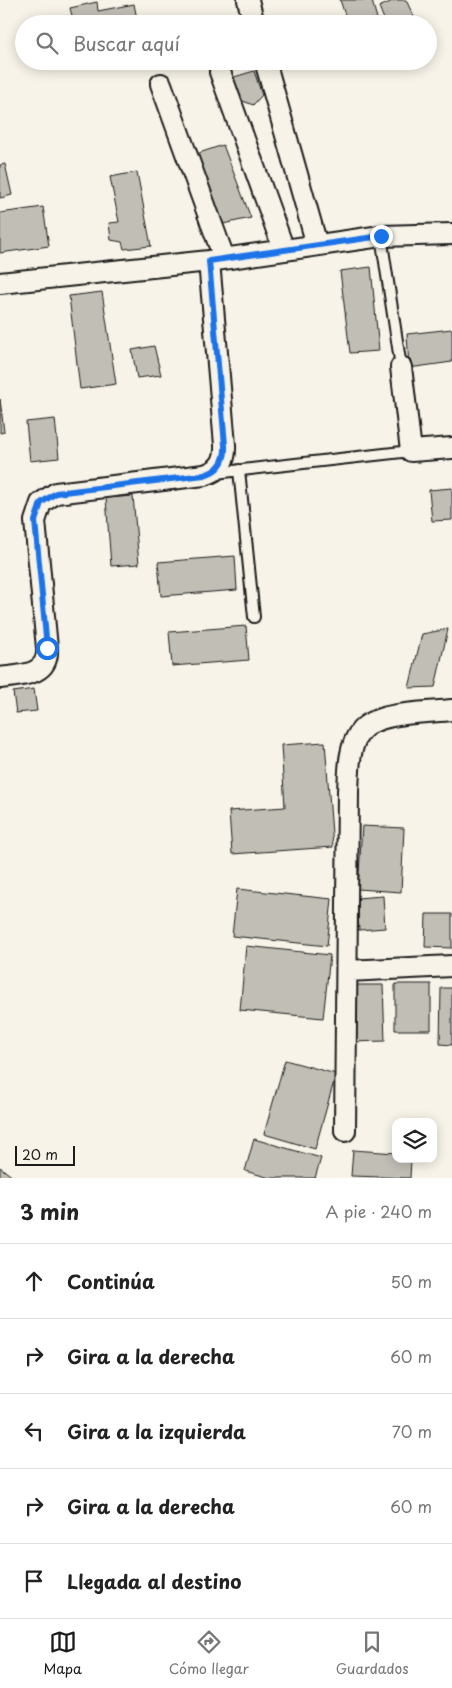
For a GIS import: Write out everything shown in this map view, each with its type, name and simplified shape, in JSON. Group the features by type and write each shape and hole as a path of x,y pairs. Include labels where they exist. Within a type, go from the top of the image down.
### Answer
{"street":[{"path":"248,0 252,15"},
{"path":"267,70 316,245"},
{"path":"220,72 284,250"},
{"path":"0,678 31,674 38,670 46,660 47,648 35,521 38,509 45,499 56,493 210,473 220,465 225,453 217,259 161,84"},
{"path":"0,283 217,259 381,236 452,234"},
{"path":"401,367 411,451 452,448"},
{"path":"345,1131 348,792 351,757 359,733 370,721 397,715 452,710"},
{"path":"347,971 452,966"}],"lane":[{"path":"381,236 401,367"},
{"path":"210,473 411,451"},
{"path":"239,470 254,617"}],"building":[{"path":"340,0 377,0 372,1 376,15 345,15"},
{"path":"395,0 406,0 413,15 382,15 379,7"},
{"path":"97,2 98,11 134,4 136,15 72,15 70,8"},
{"path":"254,71 262,95 253,105 238,99 231,78"},
{"path":"223,145 251,218 218,225 193,155"},
{"path":"5,164 12,195 0,198 0,165"},
{"path":"137,172 151,246 124,249 122,242 111,240 109,223 119,222 110,177"},
{"path":"43,207 49,246 0,253 0,213"},
{"path":"371,267 379,351 350,353 340,271"},
{"path":"102,292 116,384 80,389 69,296"},
{"path":"452,329 452,362 409,368 407,334"},
{"path":"154,346 161,375 137,378 132,350"},
{"path":"0,399 4,432 0,433"},
{"path":"55,419 59,458 30,461 26,422"},
{"path":"452,488 452,520 432,521 429,490"},
{"path":"133,496 139,564 111,566 106,498"},
{"path":"235,556 237,590 161,596 158,562"},
{"path":"246,626 249,660 172,666 169,632"},
{"path":"448,629 435,687 409,688 422,634"},
{"path":"34,689 37,711 16,713 13,692"},
{"path":"325,742 333,847 232,854 229,811 285,807 281,745"},
{"path":"362,826 404,828 401,892 358,889"},
{"path":"237,889 332,899 327,946 232,936"},
{"path":"383,896 385,928 359,930 357,898"},
{"path":"426,914 452,914 452,948 425,947"},
{"path":"246,946 330,955 323,1018 240,1010"},
{"path":"395,984 431,984 431,1030 395,1030"},
{"path":"348,985 383,985 385,1041 350,1042"},
{"path":"441,988 452,988 452,1045 440,1044"},
{"path":"285,1060 336,1074 315,1149 264,1134"},
{"path":"254,1139 321,1158 315,1178 270,1178 245,1171"},
{"path":"353,1150 392,1153 392,1163 411,1163 410,1178 351,1176"},
{"path":"0,1167 14,1178 0,1178"}],"route":[{"path":"47,648 35,521 41,503 56,493 204,475 216,470 224,459 225,445 209,261 381,236"}]}
